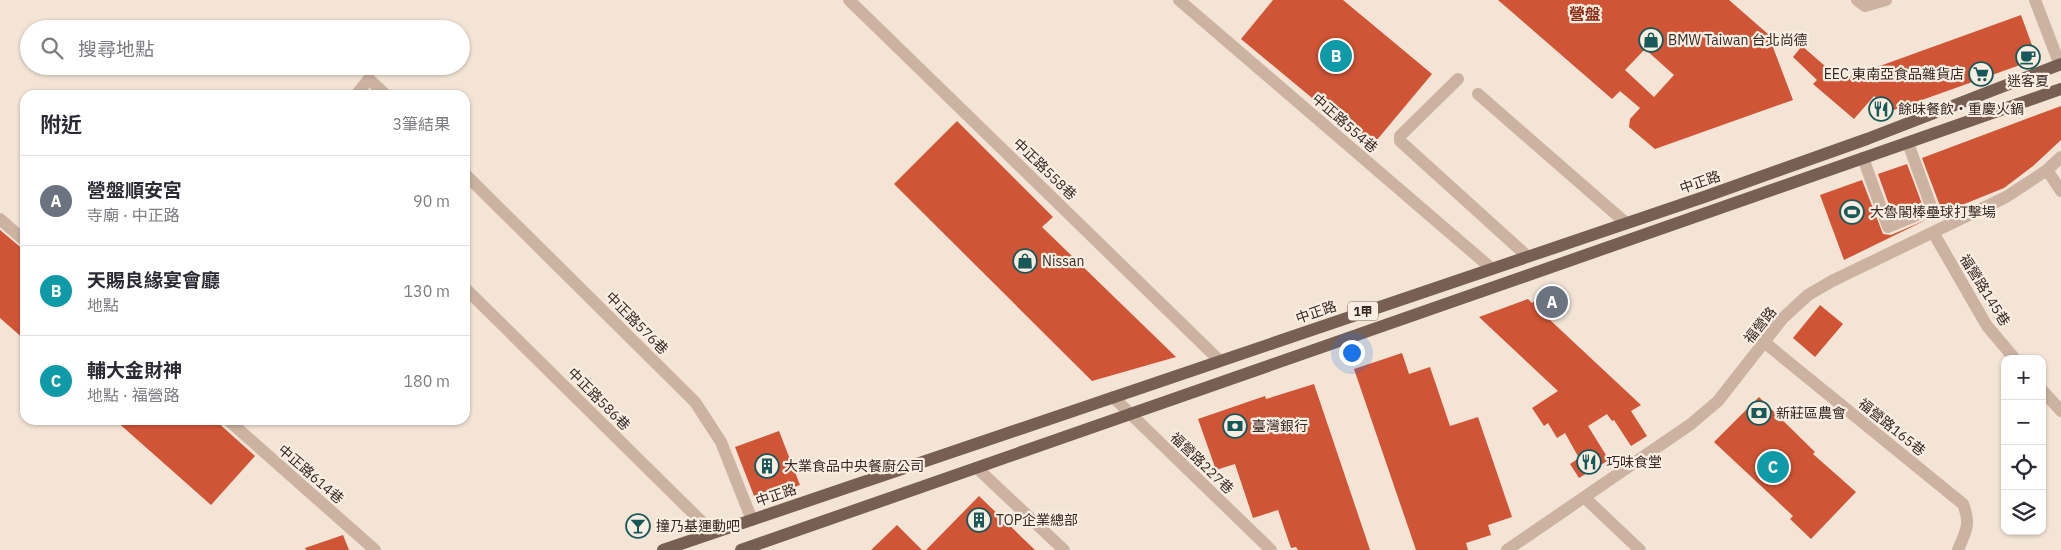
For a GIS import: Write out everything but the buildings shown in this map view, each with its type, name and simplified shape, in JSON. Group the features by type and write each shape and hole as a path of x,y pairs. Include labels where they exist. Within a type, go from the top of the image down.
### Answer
{"main road":[{"name":"中正路","path":"663,550 1626,223 1868,138 2060,64"},
{"name":"1甲","path":"741,550 2061,90"}],"street":[{"name":"中正路558巷","path":"849,0 1219,360"},
{"name":"中正路554巷","path":"1179,0 1491,268"},
{"path":"1857,0 1865,6 1886,0"},
{"path":"2035,0 2060,64"},
{"path":"360,90 370,79 381,90"},
{"path":"1458,79 1400,136 1400,141 1527,256"},
{"path":"1478,94 1626,223"},
{"path":"1863,158 1888,227 1932,210 1908,143"},
{"name":"福營路","path":"1508,550 1673,437 1718,401 1783,318 1808,295 1832,281 1934,234 2006,197 2047,170 2061,157"},
{"path":"2047,170 2061,192"},
{"name":"中正路576巷","path":"470,179 695,402 722,442 752,520"},
{"path":"0,219 20,237"},
{"name":"福營路145巷","path":"1934,234 1987,326 2012,355"},
{"name":"中正路586巷","path":"470,293 705,525 709,534"},
{"name":"福營路165巷","path":"1764,342 1963,504 1968,518 1967,529 1958,550"},
{"path":"2046,394 2061,411"},
{"name":"福營路227巷","path":"1113,397 1271,550"},
{"name":"中正路614巷","path":"234,425 375,550"},
{"path":"977,468 1064,550"},
{"path":"1584,497 1640,550"}],"place":[{"name":"BMW Taiwan 台北尚德","path":"1651,40"},
{"name":"天賜良緣宴會廳","path":"1336,56"},
{"name":"迷客夏","path":"2028,57"},
{"name":"EEC 東南亞食品雜貨店","path":"1981,74"},
{"name":"餘味餐飲‧重慶火鍋","path":"1881,109"},
{"name":"大魯閣棒壘球打擊場","path":"1852,212"},
{"name":"Nissan","path":"1025,261"},
{"name":"營盤順安宮","path":"1552,302"},
{"name":"新莊區農會","path":"1759,413"},
{"name":"臺灣銀行","path":"1235,426"},
{"name":"巧味食堂","path":"1589,462"},
{"name":"大業食品中央餐廚公司","path":"767,466"},
{"name":"輔大金財神","path":"1773,467"},
{"name":"TOP企業總部","path":"979,520"},
{"name":"撞乃基運動吧","path":"638,526"}],"district":[{"name":"營盤","path":"1585,14"}]}
